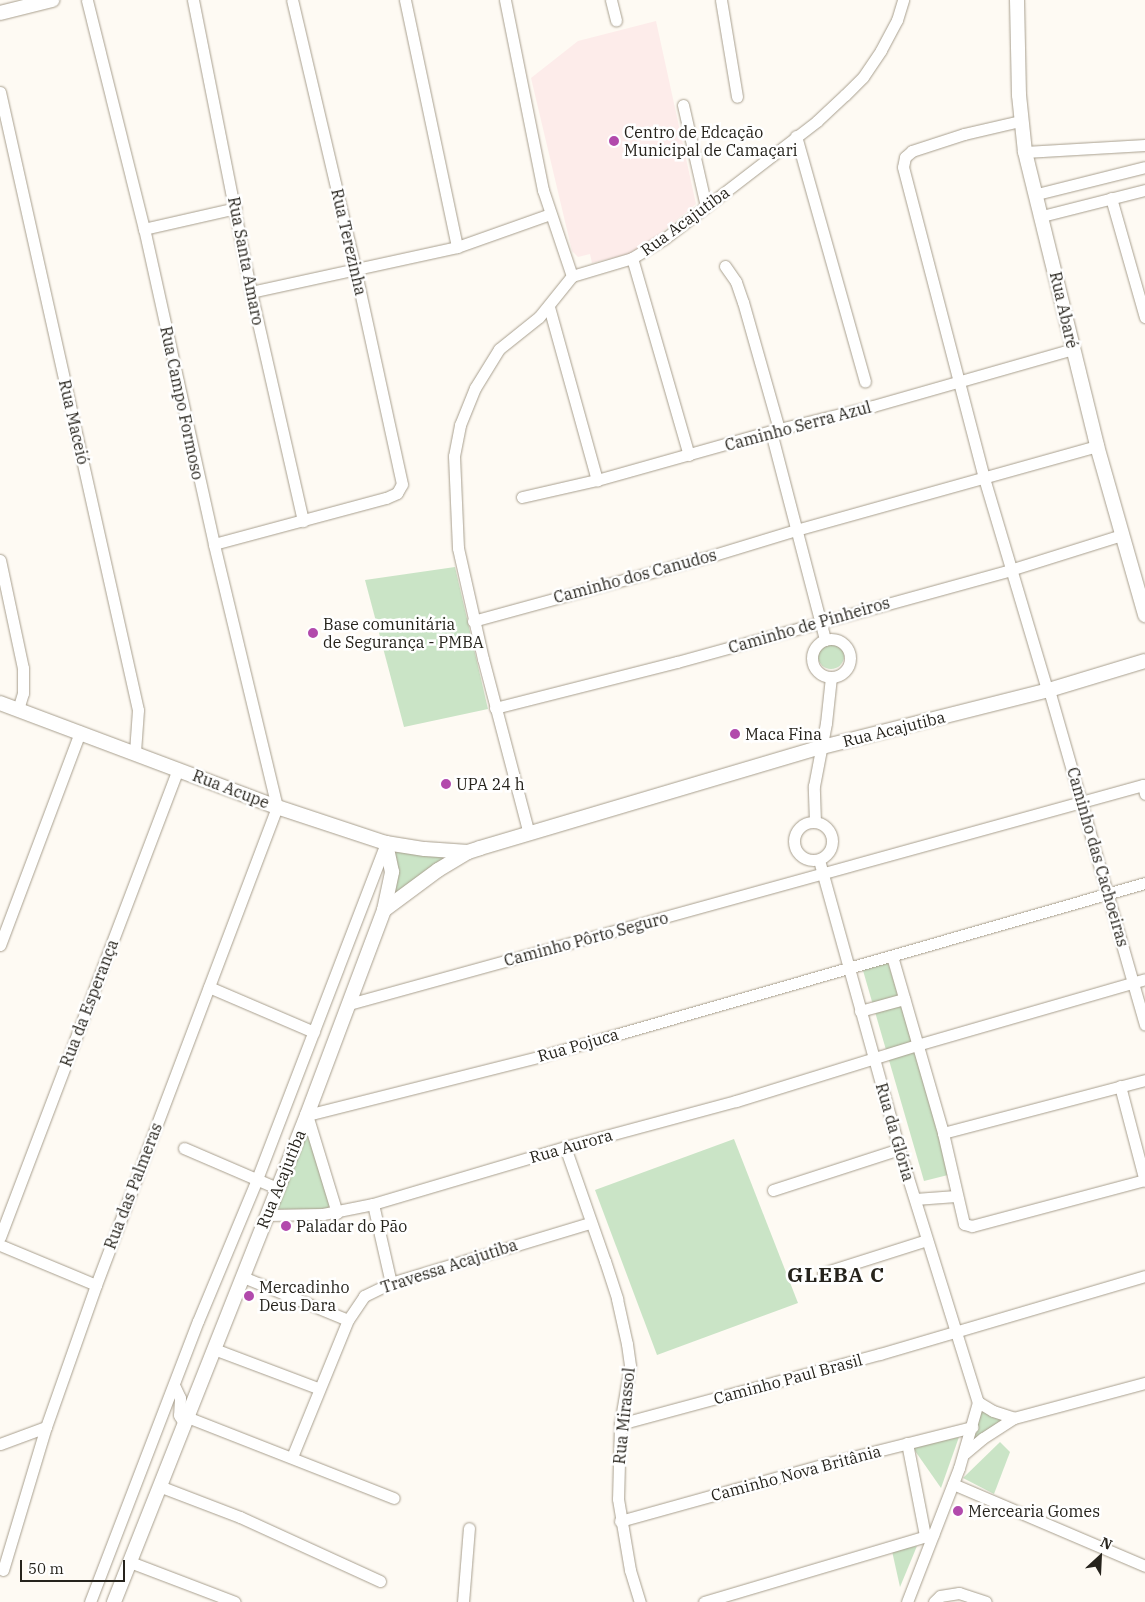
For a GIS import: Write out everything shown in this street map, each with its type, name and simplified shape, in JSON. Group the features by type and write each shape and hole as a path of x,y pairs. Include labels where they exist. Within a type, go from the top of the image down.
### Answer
{"street":[{"path":"0,13 52,0"},
{"name":"Rua Campo Formoso","path":"87,0 144,229 214,544 277,807"},
{"name":"Rua Santa Amaro","path":"193,0 236,208 251,292 303,521"},
{"name":"Rua Terezinha","path":"292,0 355,268 402,484 401,490 392,496 303,521"},
{"path":"405,0 457,247"},
{"path":"505,0 525,106 550,214 572,276 549,307 493,356 475,388 456,442 454,456 456,528 473,621 529,834"},
{"path":"612,0 616,20"},
{"path":"721,0 737,97"},
{"name":"Rua Acajutiba","path":"572,276 632,258 664,239 817,121 863,78 891,31 903,0"},
{"name":"Rua Abaré","path":"1017,0 1016,48 1020,121 1025,152 1037,194 1097,446 1145,614"},
{"name":"Rua Maceió","path":"0,92 138,710 135,752"},
{"path":"683,105 706,206"},
{"name":"Caminho das Cachoeiras","path":"1020,121 964,134 912,151 905,157 903,167 984,478 1010,570 1082,802 1145,1025"},
{"path":"796,136 865,381"},
{"path":"1025,152 1145,145"},
{"path":"1037,194 1145,167"},
{"path":"1042,216 1145,190"},
{"path":"1111,198 1145,317"},
{"path":"144,229 236,208"},
{"path":"251,292 457,247 550,214"},
{"path":"632,258 689,455"},
{"path":"725,266 736,282 743,302 775,430 796,530 825,640"},
{"path":"549,307 596,480"},
{"name":"Caminho Serra Azul","path":"522,497 596,480 775,430 959,382 1073,348"},
{"name":"Caminho dos Canudos","path":"473,621 704,558 796,530 1097,446"},
{"path":"214,544 303,521"},
{"name":"Caminho de Pinheiros","path":"495,708 581,688 1010,570 1122,535"},
{"path":"0,560 23,668 23,693 18,709"},
{"path":"825,640 839,641 845,645 850,659 844,672 830,677 817,671 812,657 818,644 825,640"},
{"name":"Rua Acajutiba","path":"114,1602 307,1115 384,910 422,880 468,852 822,747 1048,690 1145,661"},
{"path":"815,822 814,786 822,747 830,677"},
{"name":"Rua Acupe","path":"0,703 135,752 277,807 386,844 468,852"},
{"path":"0,945 80,732"},
{"name":"Rua da Esperança","path":"0,1238 178,769"},
{"name":"Caminho Pôrto Seguro","path":"349,1004 1082,802 1144,789"},
{"name":"Rua das Palmeras","path":"3,1570 46,1428 96,1285 277,807"},
{"path":"815,822 827,827 833,839 829,852 819,860 812,860 800,854 794,842 795,836 802,825 815,822"},
{"path":"384,910 392,872 386,844"},
{"path":"90,1602 174,1385 257,1179 386,844"},
{"name":"Rua da Glória","path":"819,860 899,1149 978,1402"},
{"name":"Rua Pojuca","path":"307,1115 490,1070 1145,883"},
{"path":"892,956 943,1133 962,1222 972,1226 1145,1180 1120,1086"},
{"name":"Rua Aurora","path":"267,1215 337,1213 373,1204 564,1147 736,1101 874,1060 917,1045 1145,979"},
{"path":"209,987 314,1032"},
{"path":"860,1011 904,999"},
{"path":"943,1133 1145,1080"},
{"path":"307,1115 337,1213"},
{"name":"Rua Mirassol","path":"564,1147 617,1299 628,1344 629,1375 620,1424 618,1500 620,1521 630,1570 640,1602"},
{"path":"184,1148 277,1188"},
{"path":"773,1190 899,1149"},
{"path":"915,1199 956,1196"},
{"path":"373,1204 391,1283"},
{"name":"Travessa Acajutiba","path":"292,1457 318,1388 348,1320 364,1296 391,1283 590,1223"},
{"path":"823,1273 927,1240"},
{"path":"0,1245 96,1285"},
{"name":"Caminho Paul Brasil","path":"620,1424 955,1332 1145,1276"},
{"path":"243,1277 348,1320"},
{"path":"214,1349 318,1388"},
{"path":"965,1453 983,1438 1014,1418 1145,1383"},
{"path":"174,1385 180,1398 179,1415 186,1420 292,1457 394,1498"},
{"path":"908,1602 929,1535 965,1453 978,1402 993,1411 1014,1418"},
{"name":"Caminho Nova Britânia","path":"620,1521 647,1512 972,1427"},
{"path":"0,1444 46,1428"},
{"path":"907,1443 929,1535"},
{"path":"953,1484 1145,1566"},
{"path":"159,1486 240,1518 380,1581"},
{"path":"463,1602 469,1528"},
{"path":"704,1602 929,1535"},
{"path":"130,1562 235,1602"},
{"path":"934,1602 940,1596 958,1593 986,1602"}],"shaded area":[{"name":"Centro de Edcação Municipal de Camaçari","path":"656,21 696,204 652,240 629,254 592,263 590,254 578,257 572,251 531,78 578,41"}],"green space":[{"path":"455,567 488,709 404,727 365,580"},
{"path":"831,643 840,647 844,656 840,665 831,669 822,665 818,656 822,647"},
{"path":"393,847 457,853 386,907"},
{"path":"887,959 952,1174 924,1181 862,967"},
{"path":"307,1116 338,1207 268,1214"},
{"path":"734,1139 798,1303 657,1355 595,1190"},
{"path":"982,1409 1007,1419 972,1440"},
{"path":"959,1437 941,1488 913,1448"},
{"path":"1000,1442 1010,1452 994,1494 963,1478"},
{"path":"917,1546 900,1587 892,1551"}],"place":[{"name":"Centro de Edcação Municipal de Camaçari","path":"614,141"},
{"name":"Base comunitária de Segurança - PMBA","path":"313,633"},
{"name":"Maca Fina","path":"735,734"},
{"name":"UPA 24 h","path":"446,784"},
{"name":"Paladar do Pão","path":"286,1226"},
{"name":"Mercadinho Deus Dara","path":"249,1296"},
{"name":"Mercearia Gomes","path":"958,1511"}],"district":[{"name":"GLEBA C","path":"836,1274"}]}
